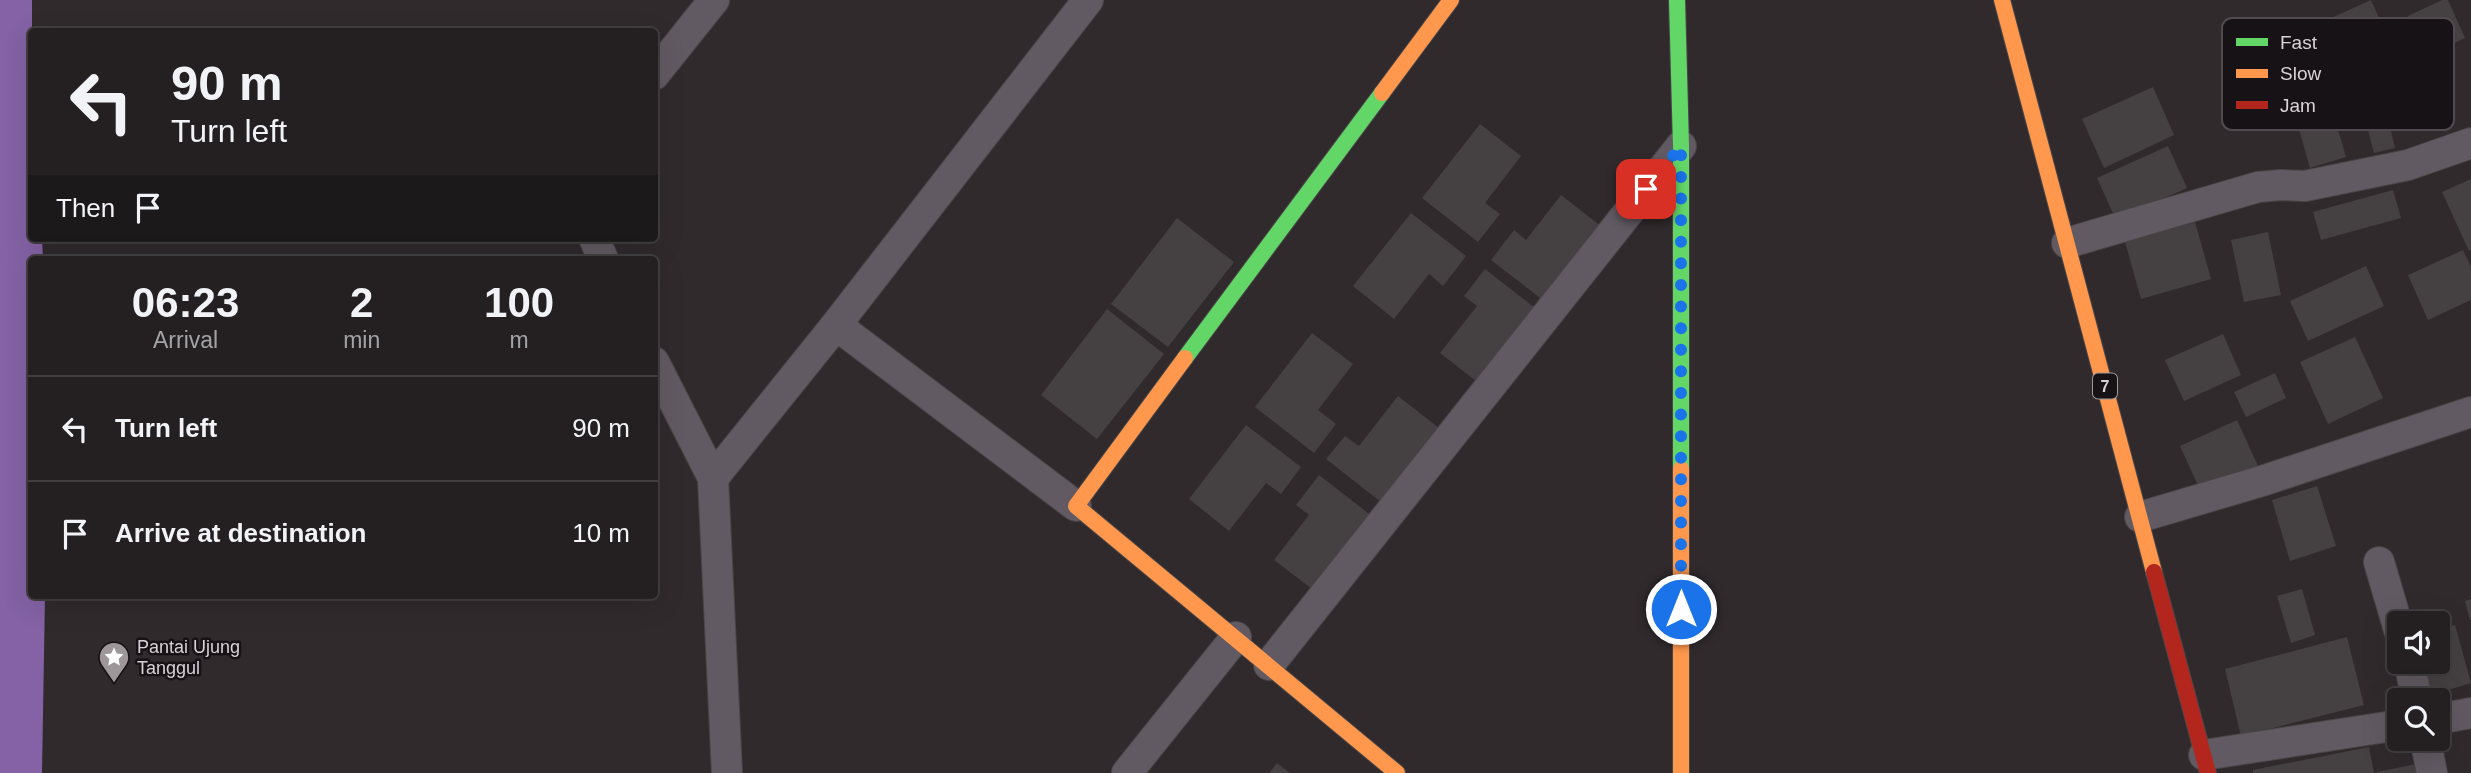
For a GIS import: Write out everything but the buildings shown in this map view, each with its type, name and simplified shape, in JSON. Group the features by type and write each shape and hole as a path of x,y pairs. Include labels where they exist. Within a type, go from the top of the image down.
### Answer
{"main road":[{"path":"1397,773 1076,506 1451,0"},
{"path":"1677,0 1681,146 1681,773"},
{"name":"7","path":"2002,0 2206,764"}],"street":[{"path":"658,70 714,0"},
{"path":"713,478 836,325 1088,0"},
{"path":"2067,243 2258,187 2305,186 2408,165 2471,144"},
{"path":"1269,665 1681,146"},
{"path":"836,325 1076,506"},
{"path":"658,370 713,478 727,773"},
{"path":"2140,517 2262,481 2471,412"},
{"path":"2379,562 2393,611"},
{"path":"1128,773 1236,637"},
{"path":"2450,717 2471,713"},
{"path":"2206,764 2387,727"},
{"path":"2428,751 2432,773"}],"shaded area":[{"path":"0,0 32,0 32,28 28,28 28,242 42,242 43,256 28,256 28,599 45,599 42,773 0,773"}],"traffic: fast":[{"path":"1677,0 1681,146 1681,469"},
{"path":"1185,358 1382,93"}],"traffic: slow":[{"path":"1382,93 1451,0"},
{"path":"2002,0 2154,572"},
{"path":"1185,358 1076,506 1397,773"},
{"path":"1681,469 1681,773"}],"traffic: jam":[{"path":"2154,572 2208,773"}],"place":[{"name":"Pantai Ujung Tanggul","path":"114,684"}],"route":[{"path":"1646,189 1681,146 1681,609"}]}
